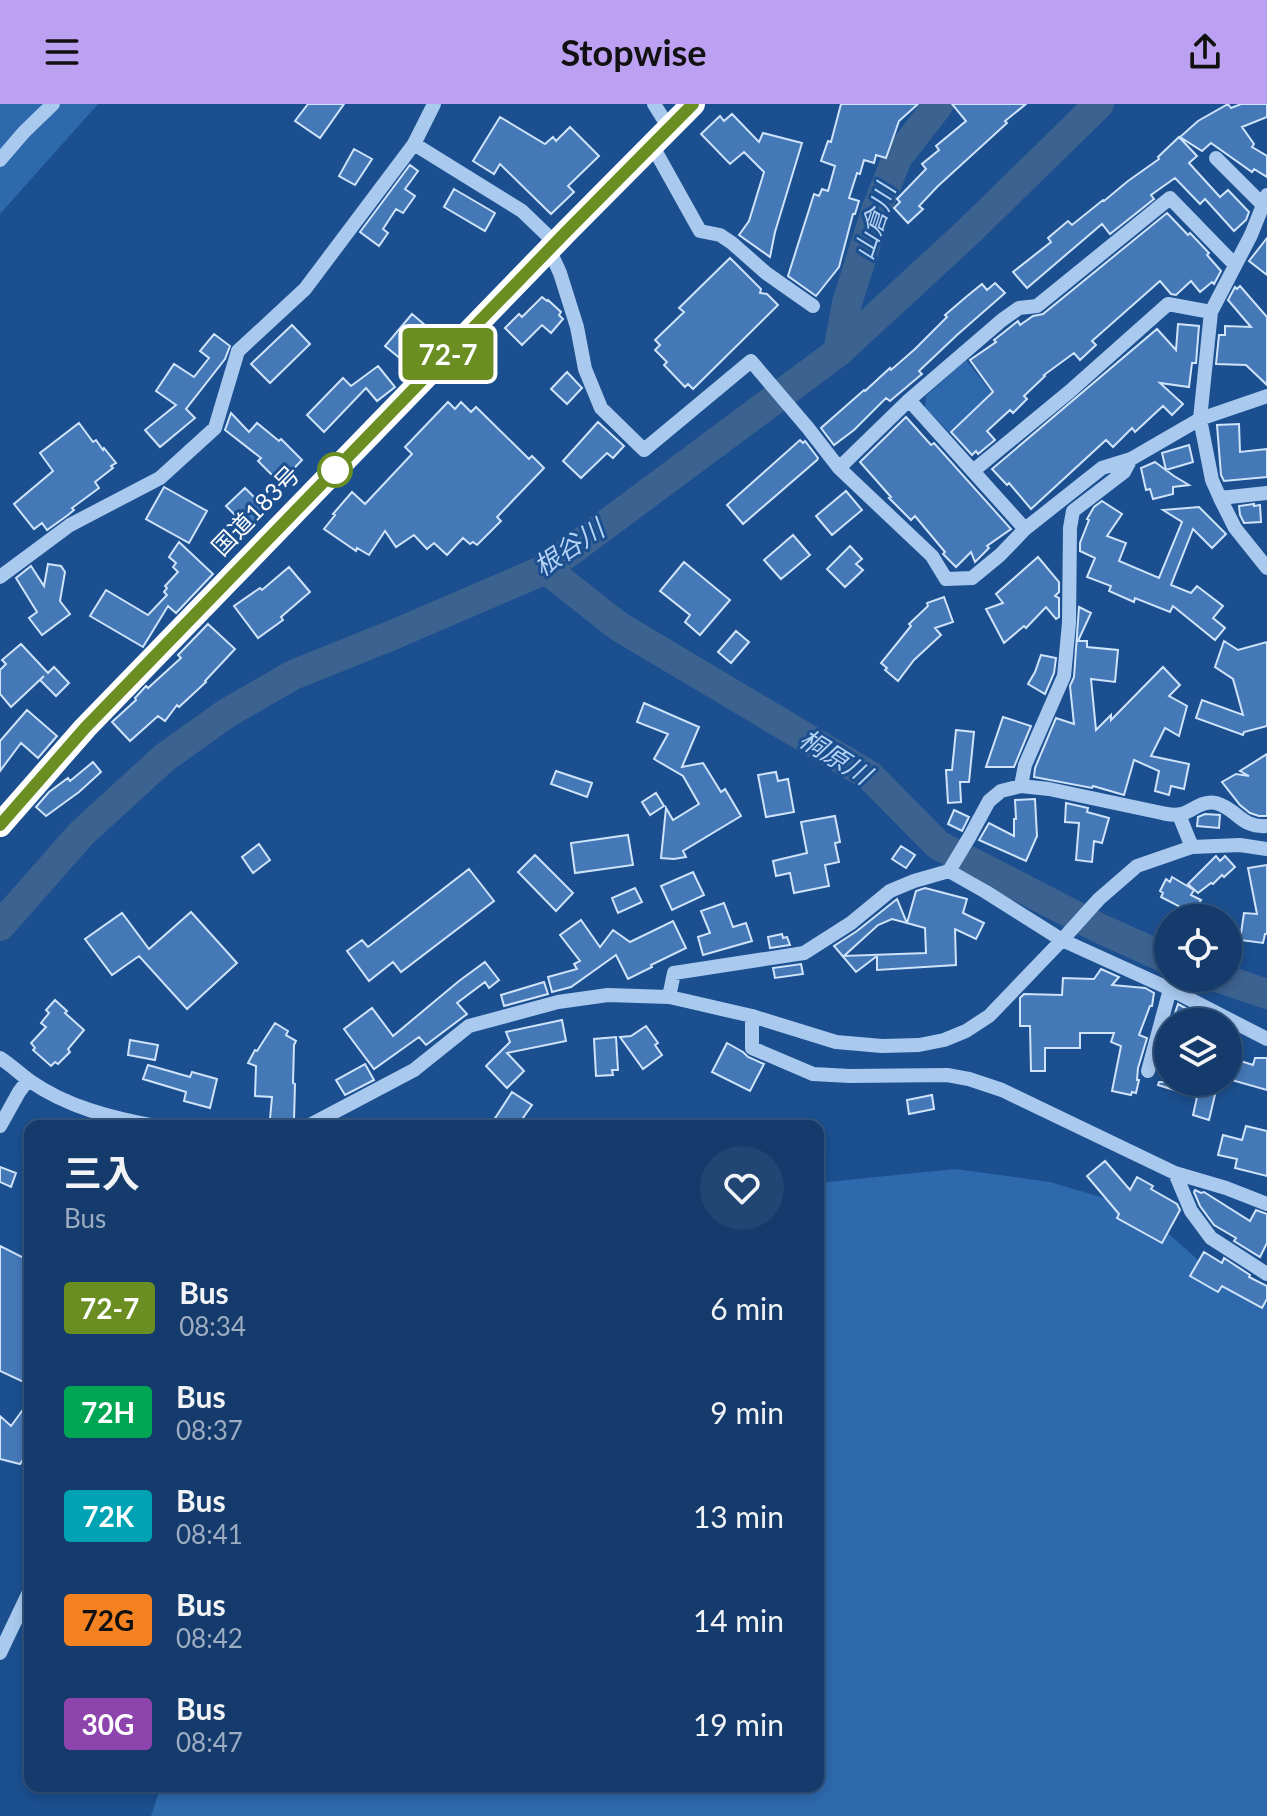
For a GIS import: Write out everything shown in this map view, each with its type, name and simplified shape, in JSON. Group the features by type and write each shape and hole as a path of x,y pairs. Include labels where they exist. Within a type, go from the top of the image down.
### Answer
{"highway":[{"name":"国道183号","path":"0,825 96,716 693,104"}],"street":[{"path":"0,160 53,104"},
{"path":"0,577 70,525 160,478 215,428 238,351 305,289 414,144 434,104"},
{"path":"654,104 660,136 700,231 720,235 813,306"},
{"path":"414,144 522,211 548,236 549,249 577,327 585,369 601,408 644,450 751,361 839,468 932,556 946,579 972,578 1025,529 1102,468 1131,459 1200,419 1267,396"},
{"path":"1216,158 1265,199 1251,235 1211,312 1200,419 1212,480 1220,498 1235,528 1267,568"},
{"path":"839,468 909,400 1002,320 1019,308 1037,306 1170,198 1235,265"},
{"path":"973,471 1069,392 1168,304 1211,312"},
{"path":"909,400 1025,529"},
{"path":"1021,786 1025,765 1064,676 1073,511 1124,472 1131,459"},
{"path":"1220,498 1267,493"},
{"path":"669,997 674,973 804,953 851,923 890,891 950,869 989,801 1001,791 1021,786 1049,789 1179,815 1200,804 1215,803 1248,824 1267,826"},
{"path":"1179,815 1192,847"},
{"path":"319,1120 414,1070 469,1026 558,1002 608,995 669,997 752,1016 836,1042 882,1046 919,1045 944,1040 966,1031 989,1016 1099,899 1137,866 1192,847 1240,845 1267,849"},
{"path":"950,869 1065,937 1154,981"},
{"path":"1148,1071 1169,992"},
{"path":"1176,992 1267,1039"},
{"path":"752,1016 752,1048 813,1074 947,1075 969,1079 1002,1090 1175,1173 1267,1204"},
{"path":"0,1058 28,1080 68,1103 125,1120"},
{"path":"0,1126 28,1080"},
{"path":"1175,1173 1191,1211 1211,1238 1267,1274"},
{"path":"0,1653 24,1603"}],"shaded area":[{"path":"0,104 98,104 0,214"},
{"path":"966,360 992,393 949,432 925,408 926,396"},
{"path":"955,1169 1050,1182 1141,1209 1207,1268 1267,1304 1267,1816 151,1816 159,1792 824,1792 824,1182"}],"building":[{"path":"308,104 344,104 320,138 295,121"},
{"path":"841,104 918,104 899,121 886,158 876,155 874,163 864,160 860,174 857,173 849,198 859,201 839,267 816,296 788,276 814,194 819,196 822,189 828,191 835,166 821,161 828,141 831,142"},
{"path":"952,104 1026,104 938,186 919,206 923,209 908,223 894,208 900,202 897,199 926,169 922,164 939,150 936,146 966,121"},
{"path":"1228,104 1231,108 1241,104 1267,104 1267,117 1242,127 1254,144 1252,147 1267,156 1267,177 1254,169 1252,172 1211,143 1202,151 1180,137 1198,121"},
{"path":"732,114 759,142 763,133 802,143 770,257 739,235 749,221 764,172 744,152 730,164 701,134 720,116 724,121"},
{"path":"500,117 545,144 553,137 556,141 570,127 599,156 568,186 574,192 551,214 500,164 494,174 473,161"},
{"path":"1179,137 1197,156 1189,163 1220,197 1228,190 1249,212 1246,220 1234,231 1205,199 1200,204 1175,178 1151,195 1154,199 1110,234 1102,224 1027,288 1013,272 1051,242 1048,238 1068,221 1072,225 1104,201 1159,159"},
{"path":"354,149 372,159 355,185 339,176"},
{"path":"410,165 418,171 405,189 415,196 403,213 396,209 383,229 388,233 379,246 360,232"},
{"path":"454,189 495,213 485,231 444,207"},
{"path":"1167,213 1209,253 1207,255 1221,271 1214,284 1212,282 1200,292 1191,281 1176,295 1171,294 1160,281 1092,341 1096,345 1080,360 1074,353 1044,375 1013,413 1010,410 987,431 995,440 978,454 976,451 972,455 951,432 993,392 970,360 996,342 994,340 1018,321 1020,325 1033,316 1043,314"},
{"path":"1267,238 1267,275 1249,261"},
{"path":"730,258 761,289 760,293 767,294 778,305 693,389 688,384 685,387 664,365 667,362 655,350 660,345 655,340 684,312 679,308"},
{"path":"995,283 1005,293 919,371 922,374 890,401 886,398 834,445 821,428 915,349 966,297 982,284 987,290"},
{"path":"1240,286 1267,317 1267,385 1246,365 1216,364 1219,335 1225,335 1225,326 1251,327 1228,300 1235,287"},
{"path":"542,297 561,312 559,315 563,319 551,333 542,325 522,345 505,328 519,314 522,317"},
{"path":"412,314 431,330 406,359 401,359 385,346"},
{"path":"1178,324 1199,326 1196,363 1192,363 1189,387 1160,383 1183,404 1172,415 1163,406 1135,432 1132,428 1113,447 1106,440 1031,509 992,469 1157,329 1176,350"},
{"path":"292,325 310,344 270,383 251,364"},
{"path":"214,334 230,346 225,359 186,409 195,418 160,447 145,430 176,405 156,391 174,364 194,377 209,358 200,351"},
{"path":"475,348 485,358 464,380 454,369"},
{"path":"378,366 395,387 377,401 366,388 324,432 307,415 343,378 351,386"},
{"path":"567,372 582,388 567,404 551,389"},
{"path":"448,402 455,409 461,402 471,412 476,407 529,459 532,456 544,468 497,517 501,521 477,545 463,538 447,555 434,543 427,549 414,535 396,547 385,531 369,555 357,548 356,551 324,529 352,492 365,504 412,454 405,447"},
{"path":"231,413 249,432 257,423 279,441 281,439 302,460 280,483 258,461 261,458 225,430"},
{"path":"906,417 931,445 934,443 1011,529 987,546 989,548 975,562 971,552 956,567 915,516 911,520 860,462"},
{"path":"598,422 624,446 613,458 607,453 581,478 563,461"},
{"path":"79,423 93,442 96,440 116,463 95,482 99,488 72,508 74,510 68,515 47,530 42,523 34,529 14,504 53,471 40,453"},
{"path":"1239,424 1240,452 1267,449 1267,477 1224,481 1217,425"},
{"path":"800,440 805,441 817,460 743,524 727,505"},
{"path":"1189,445 1193,462 1166,470 1162,453"},
{"path":"1155,462 1189,485 1173,487 1173,494 1153,499 1150,489 1146,490 1141,468"},
{"path":"164,487 207,511 189,543 146,519"},
{"path":"245,488 266,509 247,527 226,506"},
{"path":"846,491 862,510 832,535 816,516"},
{"path":"1102,501 1122,514 1107,536 1126,543 1119,561 1159,578 1182,522 1163,510 1199,507 1226,534 1212,548 1193,529 1171,585 1191,593 1197,586 1223,606 1213,618 1225,628 1215,640 1173,606 1170,612 1135,598 1134,602 1109,591 1111,586 1087,577 1095,558 1080,551 1080,543 1087,519"},
{"path":"1260,505 1261,522 1244,523 1239,506"},
{"path":"793,535 810,555 781,579 764,560"},
{"path":"179,542 213,574 176,613 168,606 143,647 90,616 106,590 148,615 167,595 165,586 178,572 173,567 176,563 169,557"},
{"path":"850,546 862,559 856,564 863,570 845,587 827,569"},
{"path":"1038,557 1059,582 1059,592 1055,596 1059,598 1059,617 1056,619 1046,607 1026,628 1024,626 1004,643 986,609 1003,603 996,594"},
{"path":"684,562 730,600 700,635 685,622 690,615 660,591"},
{"path":"48,564 61,566 65,572 60,601 70,614 42,635 29,618 37,612 16,578 31,566 44,586"},
{"path":"289,567 310,592 281,617 283,620 258,638 234,606 260,588 262,590"},
{"path":"944,597 953,622 935,628 941,635 914,660 898,681 881,663 911,626 909,624 928,606 927,603"},
{"path":"1079,607 1091,613 1078,641 1087,641 1087,647 1118,650 1115,682 1091,679 1096,730 1111,715 1111,720 1163,667 1180,685 1169,696 1187,706 1179,736 1165,728 1151,756 1189,764 1184,789 1171,786 1169,795 1155,791 1159,771 1134,760 1124,795 1093,786 1034,777 1056,718 1074,724 1070,686 1074,677"},
{"path":"208,624 235,649 206,682 179,707 177,705 165,721 158,716 130,741 112,722 146,686 148,688 181,658 178,655"},
{"path":"736,631 749,642 731,663 718,652"},
{"path":"1224,641 1238,650 1267,642 1267,726 1244,732 1243,735 1196,718 1202,700 1243,715 1233,679 1215,667"},
{"path":"21,644 48,673 54,667 69,683 56,696 40,680 44,676 11,707 0,694 0,670 6,664 2,660"},
{"path":"1041,655 1056,658 1054,673 1045,694 1028,684"},
{"path":"644,703 699,727 682,767 703,763 721,792 725,789 741,816 683,851 686,857 661,858 666,808 673,820 699,804 683,776 654,759 668,734 637,722"},
{"path":"27,710 57,736 38,758 21,743 0,771 0,741"},
{"path":"1003,717 1031,726 1014,767 986,767"},
{"path":"956,730 974,732 969,782 960,782 961,802 948,803 946,770 952,770"},
{"path":"1267,754 1267,816 1259,816 1240,805 1222,782 1236,774 1249,776 1240,771"},
{"path":"93,762 101,772 79,792 46,816 36,807 49,792 68,778 70,781"},
{"path":"556,771 592,783 587,797 551,784"},
{"path":"776,772 778,781 788,779 794,812 766,817 758,775"},
{"path":"656,793 664,806 650,815 642,802"},
{"path":"1035,799 1037,836 1026,861 979,840 989,823 1014,836 1015,800"},
{"path":"1066,803 1088,808 1087,812 1109,818 1102,843 1094,841 1092,862 1076,860 1079,823 1065,822"},
{"path":"954,810 969,817 962,831 948,824"},
{"path":"1220,815 1219,828 1197,826 1198,817"},
{"path":"835,816 840,842 835,843 839,862 825,865 829,886 794,893 790,873 776,876 773,861 807,853 801,822"},
{"path":"628,835 633,865 575,873 571,843"},
{"path":"259,844 270,860 253,873 242,857"},
{"path":"901,846 915,855 906,868 892,859"},
{"path":"535,855 573,893 556,911 518,872"},
{"path":"1216,856 1220,861 1225,856 1235,867 1198,893 1188,884"},
{"path":"1267,865 1267,934 1263,943 1242,940 1244,913 1257,914 1248,868"},
{"path":"469,869 494,901 401,972 393,962 369,981 347,951 362,940 368,947"},
{"path":"693,872 704,895 672,910 661,886"},
{"path":"1172,877 1194,890 1191,895 1201,900 1199,904 1174,904 1161,897 1163,893 1160,891 1166,879 1170,882"},
{"path":"635,888 642,902 618,913 612,898"},
{"path":"925,888 967,899 963,913 984,923 976,939 955,929 956,965 877,970 877,956 856,972 834,946 897,899 907,923 916,891","holes":["892,919 925,928 926,953 844,956 878,925"]},
{"path":"724,903 733,927 746,923 752,941 703,955 698,937 710,933 701,911"},
{"path":"191,912 237,963 187,1009 139,956 112,975 85,939 122,913 149,949"},
{"path":"581,920 600,947 613,930 630,942 673,921 686,948 628,979 616,955 571,987 552,992 548,977 577,969 574,964 580,961 560,935"},
{"path":"782,934 790,945 770,948 768,937"},
{"path":"485,962 499,980 489,988 485,982 457,1003 467,1014 426,1045 419,1037 374,1069 344,1029 372,1008 393,1036"},
{"path":"801,964 803,974 775,978 773,968"},
{"path":"1101,969 1119,977 1112,985 1145,988 1154,993 1152,1006 1139,1035 1147,1038 1138,1068 1136,1093 1132,1092 1131,1095 1112,1091 1121,1046 1111,1042 1114,1033 1080,1033 1080,1048 1045,1048 1045,1071 1031,1071 1030,1026 1020,1026 1020,998 1024,994 1062,995 1063,978 1094,979"},
{"path":"544,982 548,994 504,1006 501,995"},
{"path":"55,1000 84,1030 68,1049 70,1052 58,1064 55,1062 51,1066 33,1050 35,1048 31,1043 46,1027 41,1023 49,1013 46,1010"},
{"path":"562,1020 566,1041 507,1053 524,1071 507,1088 486,1066 510,1042 506,1032"},
{"path":"275,1023 296,1041 294,1120 270,1119 272,1097 255,1096 256,1066 248,1063"},
{"path":"646,1026 662,1055 643,1069 620,1037 631,1036"},
{"path":"616,1037 618,1070 612,1070 613,1075 596,1076 594,1039"},
{"path":"130,1040 158,1045 155,1060 128,1055"},
{"path":"727,1043 764,1064 750,1091 712,1072"},
{"path":"1255,1058 1267,1058 1267,1090 1242,1083 1242,1061 1253,1065"},
{"path":"365,1064 374,1080 345,1095 336,1080"},
{"path":"148,1065 190,1077 192,1072 217,1079 210,1108 184,1101 186,1092 143,1079"},
{"path":"512,1092 532,1105 523,1118 526,1120 494,1120"},
{"path":"932,1095 934,1109 909,1114 907,1100"},
{"path":"1194,1096 1215,1096 1209,1120 1193,1115 1197,1097"},
{"path":"1246,1126 1267,1131 1267,1176 1235,1168 1237,1159 1218,1155 1223,1135 1242,1140"},
{"path":"1105,1161 1130,1190 1137,1177 1177,1204 1180,1210 1162,1243 1117,1218 1119,1214 1087,1176"},
{"path":"0,1167 16,1173 11,1187 0,1182"},
{"path":"1195,1190 1204,1192 1250,1221 1256,1210 1267,1214 1267,1243 1260,1257 1214,1225 1200,1206"},
{"path":"0,1246 24,1258 24,1382 0,1371"},
{"path":"1204,1252 1222,1263 1224,1258 1267,1286 1267,1299 1262,1308 1222,1286 1218,1292 1190,1276"},
{"path":"24,1408 24,1458 20,1464 0,1459 0,1416 11,1426"}],"waterway":[{"name":"山倉川","path":"838,352 847,303 877,208 897,158 939,104"},
{"name":"根谷川","path":"0,926 81,834 164,758 227,713 293,675 546,569 838,352 967,233 1099,104"},
{"name":"桐原川","path":"546,569 618,626 870,776 938,845 1101,929 1154,953"},
{"name":"桐原川","path":"1242,985 1267,994"}],"bus line":[{"name":"72-7","path":"0,825 85,728 693,104"}]}
